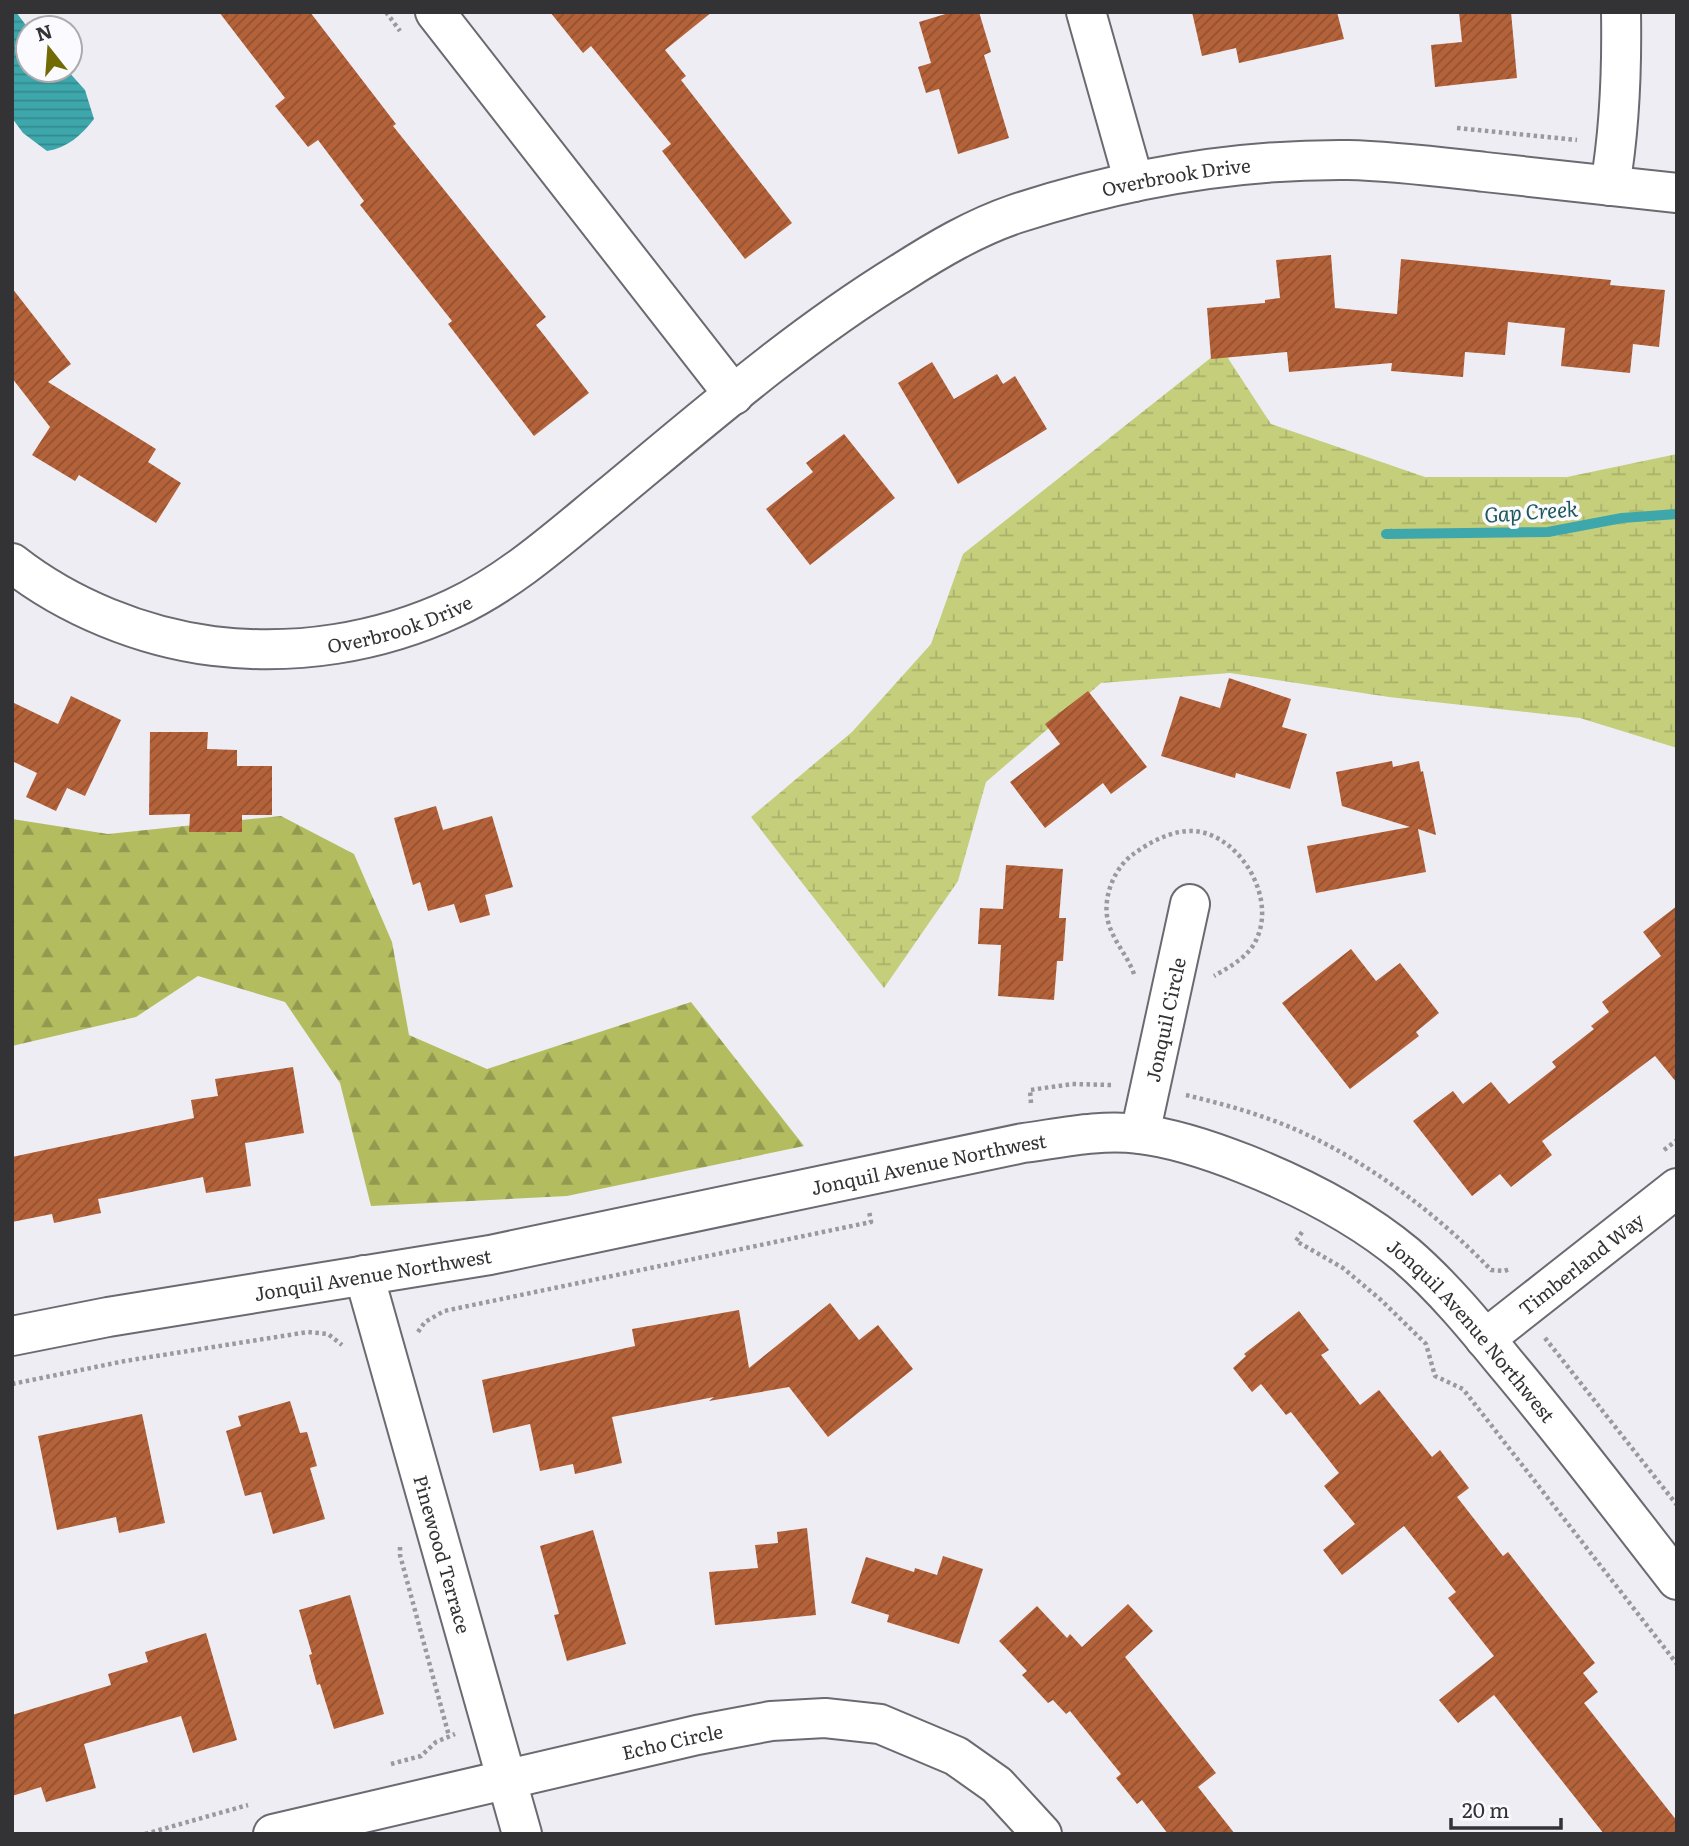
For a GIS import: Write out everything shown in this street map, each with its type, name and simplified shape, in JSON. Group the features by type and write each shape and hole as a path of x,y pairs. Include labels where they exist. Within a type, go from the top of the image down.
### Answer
{"street":[{"path":"435,12 734,395"},
{"path":"1086,12 1134,182"},
{"path":"1610,186 1618,131 1622,61 1620,12"},
{"name":"Overbrook Drive","path":"12,563 58,594 100,615 184,642 241,650 300,649 366,639 452,609 531,561 846,307 943,247 1014,215 1134,182 1208,169 1350,160 1677,193"},
{"name":"Jonquil Circle","path":"1140,1134 1190,904"},
{"name":"Jonquil Avenue Northwest","path":"12,1336 108,1317 490,1255 1035,1142 1104,1133 1140,1134 1214,1152 1287,1180 1349,1214 1404,1254 1436,1282 1533,1396 1677,1580"},
{"name":"Timberland Way","path":"1485,1339 1677,1188"},
{"name":"Pinewood Terrace","path":"364,1275 522,1834"},
{"name":"Echo Circle","path":"273,1834 746,1726 771,1721 825,1718 880,1724 956,1756 997,1785 1042,1834"}],"path":[{"path":"1035,1142 1030,1090 1072,1084 1150,1087 1212,1101 1272,1119 1340,1152 1379,1176 1423,1209 1491,1270 1504,1271 1512,1268"},
{"path":"1655,1157 1677,1140"},
{"path":"417,1335 425,1322 444,1311 871,1222 862,1177"},
{"path":"1322,1199 1296,1241 1343,1268 1426,1344 1435,1376 1463,1389 1677,1664"},
{"path":"1523,1310 1677,1505"},
{"path":"12,1384 125,1361 308,1332 328,1334 345,1348"},
{"path":"401,1543 400,1555 449,1736"}],"green space":[{"path":"1222,349 1271,424 1425,477 1567,477 1677,454 1677,748 1580,718 1389,697 1230,673 1101,683 986,782 958,881 884,988 751,817 852,732 931,644 963,554"},
{"path":"281,816 354,854 392,942 409,1035 487,1069 691,1002 804,1146 567,1196 371,1206 340,1083 285,1002 198,976 136,1017 12,1046 12,819 108,834"}],"water":[{"path":"12,12 16,12 14,84 80,84 85,90 94,119 73,140 47,151 23,133 12,118"}],"building":[{"path":"219,12 310,12 396,124 393,126 546,317 536,325 589,393 534,436 448,324 452,321 360,205 364,201 318,140 308,147 275,106 285,98"},
{"path":"550,12 712,12 665,50 686,76 681,80 792,223 745,259 662,151 671,144 591,46 583,53"},
{"path":"952,12 979,12 991,52 984,55 1009,138 958,154 939,89 926,93 918,67 931,63 919,22"},
{"path":"1192,12 1337,12 1344,39 1239,63 1236,48 1202,56"},
{"path":"1459,12 1511,12 1517,78 1435,87 1431,45 1462,42"},
{"path":"1331,255 1335,308 1397,314 1401,259 1611,280 1610,285 1665,290 1659,347 1633,344 1630,373 1561,366 1565,328 1508,322 1505,355 1465,352 1463,377 1391,371 1392,363 1289,372 1287,352 1211,359 1207,308 1265,303 1265,300 1280,298 1276,260"},
{"path":"12,288 71,364 48,382 156,449 148,462 181,483 156,523 79,475 75,481 32,455 50,427 12,378"},
{"path":"932,362 954,399 997,374 1003,384 1015,376 1047,429 958,484 898,383"},
{"path":"844,434 895,498 810,565 766,509 813,472 806,463"},
{"path":"1229,678 1291,699 1282,727 1307,734 1290,789 1236,773 1235,778 1161,756 1180,696 1220,708"},
{"path":"1088,691 1147,767 1111,794 1103,783 1045,828 1010,782 1060,744 1045,724"},
{"path":"71,696 121,720 85,796 67,788 56,811 26,797 37,773 12,761 12,702 58,724"},
{"path":"150,732 208,732 207,749 237,750 237,766 272,766 272,815 242,815 242,832 189,832 190,814 149,815"},
{"path":"1392,761 1393,767 1419,761 1421,772 1423,771 1436,835 1418,829 1426,872 1316,893 1307,846 1410,827 1342,806 1336,772"},
{"path":"436,806 443,830 492,816 513,887 485,895 490,915 460,923 454,904 428,911 420,882 413,885 394,818"},
{"path":"1006,865 1063,869 1059,918 1066,918 1063,961 1057,961 1054,1000 998,996 1001,945 978,944 980,908 1003,909"},
{"path":"1677,906 1677,1083 1655,1056 1542,1141 1552,1155 1511,1187 1500,1174 1472,1196 1413,1121 1453,1091 1463,1104 1491,1082 1509,1104 1556,1067 1552,1062 1594,1029 1591,1026 1609,1012 1602,1002 1661,956 1643,932"},
{"path":"1351,949 1376,981 1400,963 1439,1013 1416,1032 1419,1036 1350,1089 1282,1003"},
{"path":"293,1067 304,1133 245,1143 251,1186 206,1193 203,1177 98,1199 101,1213 54,1223 52,1214 12,1222 12,1157 194,1118 191,1100 218,1096 215,1079"},
{"path":"830,1303 859,1340 878,1325 913,1369 828,1437 789,1387 709,1401 714,1397 612,1417 622,1463 575,1474 573,1464 540,1471 530,1424 493,1433 482,1380 635,1346 632,1329 739,1310 749,1368"},
{"path":"1299,1311 1329,1350 1321,1355 1360,1405 1379,1390 1432,1457 1440,1450 1469,1488 1457,1497 1503,1556 1508,1552 1595,1663 1583,1673 1598,1692 1584,1703 1677,1821 1677,1834 1604,1834 1494,1695 1458,1723 1439,1700 1494,1656 1448,1598 1456,1592 1404,1526 1342,1575 1323,1550 1355,1524 1324,1486 1339,1473 1291,1412 1286,1415 1261,1384 1252,1392 1233,1368 1246,1356 1244,1354"},
{"path":"290,1401 300,1433 307,1432 317,1466 310,1468 325,1519 273,1534 261,1492 245,1496 226,1431 241,1426 238,1416"},
{"path":"142,1414 165,1523 119,1533 116,1517 57,1530 38,1436"},
{"path":"807,1528 816,1615 715,1625 709,1572 758,1568 755,1545 778,1543 777,1532"},
{"path":"593,1530 626,1644 567,1661 554,1615 559,1614 540,1546"},
{"path":"943,1556 983,1569 959,1644 887,1622 889,1615 851,1603 866,1557 914,1572 915,1568 937,1575"},
{"path":"350,1595 384,1714 334,1729 320,1684 317,1685 309,1655 312,1654 299,1610"},
{"path":"1128,1604 1153,1631 1125,1657 1216,1773 1198,1787 1235,1834 1168,1834 1142,1800 1137,1804 1116,1778 1121,1774 1070,1711 1066,1714 1053,1700 1048,1703 1022,1675 1027,1671 999,1641 1037,1606 1067,1638 1070,1634 1082,1647"},
{"path":"206,1633 237,1740 193,1753 181,1716 84,1744 96,1788 46,1802 41,1787 12,1796 12,1715 111,1685 108,1674 148,1662 145,1652"}],"waterway":[{"name":"Gap Creek","path":"1386,534 1548,532 1622,518 1677,514"}]}
